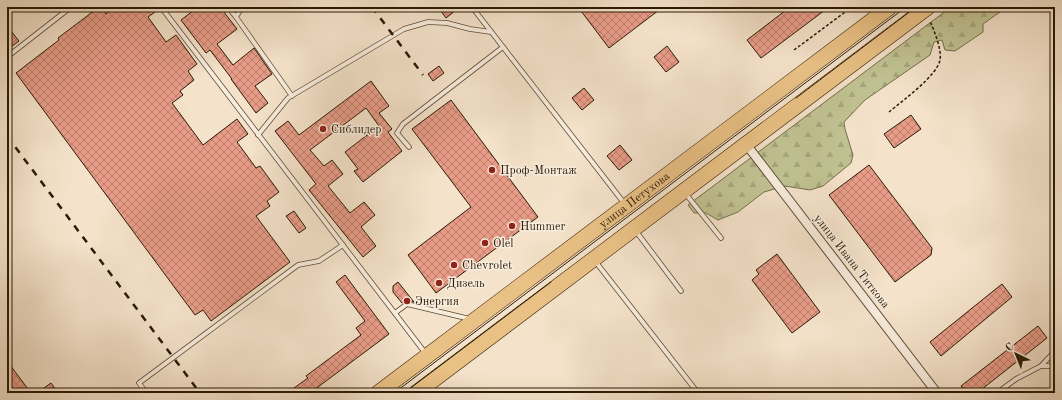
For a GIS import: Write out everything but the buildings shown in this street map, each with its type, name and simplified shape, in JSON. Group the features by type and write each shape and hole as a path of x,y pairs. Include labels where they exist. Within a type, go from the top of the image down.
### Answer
{"highway":[{"name":"улица Петухова","path":"378,393 890,7"},
{"name":"улица Петухова","path":"416,393 927,8"}],"street":[{"name":"улица Ивана Титкова","path":"746,144 937,393"}],"lane":[{"path":"7,57 71,7"},
{"path":"161,7 428,356"},
{"path":"228,7 292,96"},
{"path":"236,17 242,7"},
{"path":"472,7 627,206"},
{"path":"258,135 288,98 404,29 428,22 448,23 470,29 491,32"},
{"path":"409,148 397,132 402,124 502,47"},
{"path":"683,191 721,238"},
{"path":"634,228 682,291"},
{"path":"146,393 139,383 298,265 319,261 343,245"},
{"path":"593,259 698,393"},
{"path":"395,313 407,304 474,320"},
{"path":"998,393 1016,379 1041,366 1055,351"},
{"path":"1041,366 1055,366"}],"path":[{"path":"794,50 852,7"},
{"path":"889,112 931,77 940,60 938,43 927,8"}],"green space":[{"path":"951,7 1007,7 983,24 983,32 955,51 945,50 942,40 934,42 930,55 865,100 844,122 853,155 851,163 823,186 810,190 785,186 764,192 738,212 718,220 706,213 694,213 688,205"}],"tram line":[{"path":"394,393 906,7"},
{"path":"796,98 916,7"},
{"path":"404,393 551,282"}],"railway":[{"path":"372,7 423,75"},
{"path":"7,136 200,393"}],"place":[{"name":"Сиблидер","path":"323,129"},
{"name":"Проф-Монтаж","path":"492,170"},
{"name":"Hummer","path":"512,226"},
{"name":"Olel","path":"485,243"},
{"name":"Chevrolet","path":"454,265"},
{"name":"Дизель","path":"439,283"},
{"name":"Энергия","path":"407,301"}]}
